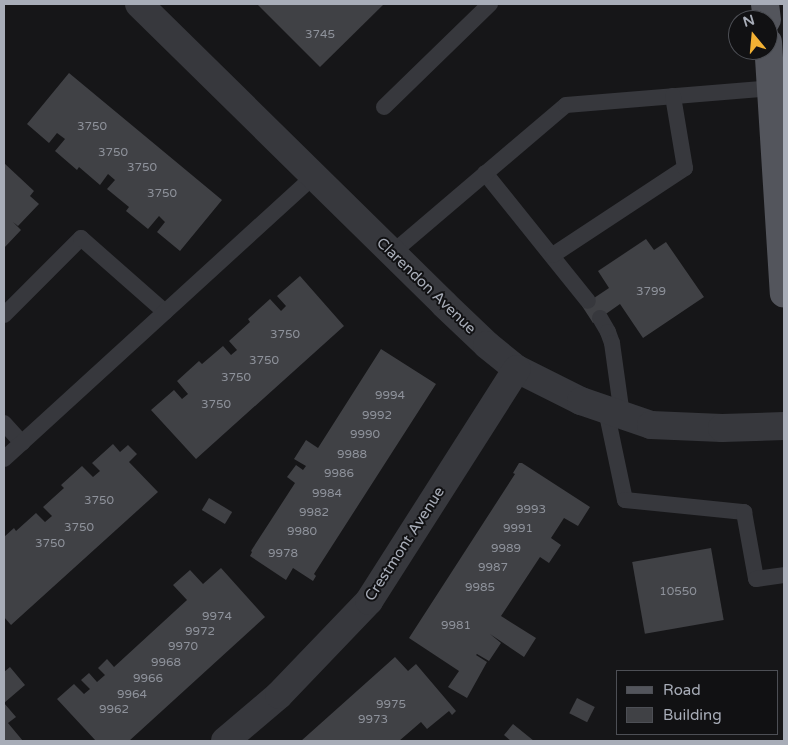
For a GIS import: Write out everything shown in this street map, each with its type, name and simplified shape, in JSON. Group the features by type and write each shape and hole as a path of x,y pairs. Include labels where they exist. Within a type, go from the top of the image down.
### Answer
{"main road":[{"path":"769,60 784,293"}],"street":[{"name":"Clarendon Avenue","path":"139,4 487,345 517,369 580,401 651,425 722,428 784,426"},
{"name":"Crestmont Avenue","path":"225,741 279,695 369,601 517,369"}],"lane":[{"path":"384,107 490,4"},
{"path":"392,253 566,105 771,88"},
{"path":"553,255 685,168 673,96"},
{"path":"485,173 553,255 588,301"},
{"path":"4,460 314,176"},
{"path":"4,315 81,238 166,312"},
{"path":"600,318 612,343 614,412 625,500 744,512 756,579 784,575"},
{"path":"4,423 22,443"}],"building":[{"path":"257,4 384,4 320,67"},
{"path":"69,73 222,200 180,251 157,232 165,222 159,216 148,229 126,211 129,207 107,189 115,180 108,174 100,185 79,167 77,170 55,151 65,139 57,133 49,143 27,124"},
{"path":"4,163 34,191 30,196 39,204 18,226 13,222 21,230 4,248"},
{"path":"646,239 654,250 666,242 704,297 643,338 620,304 593,323 582,306 609,288 598,271"},
{"path":"300,276 344,326 196,459 151,410 174,390 182,399 188,394 177,381 199,361 202,364 223,346 231,355 237,350 229,341 250,322 248,319 270,299 281,311 286,306 277,296"},
{"path":"381,349 436,384 314,574 316,576 313,581 293,568 286,580 250,556 251,551 295,483 287,477 296,465 303,470 306,466 294,459 306,440 318,448"},
{"path":"113,444 120,452 128,445 137,454 129,462 158,492 11,625 4,617 4,537 14,528 16,531 36,513 45,522 52,516 43,507 64,488 61,485 82,466 93,477 100,471 92,463"},
{"path":"519,463 522,463 590,507 578,526 564,518 551,538 561,545 549,563 540,557 501,616 536,638 524,657 490,634 501,643 489,661 476,655 487,662 467,698 448,687 459,671 409,638 515,474 513,473"},
{"path":"209,498 232,512 225,524 202,510"},
{"path":"711,548 724,620 645,634 632,562"},
{"path":"221,568 265,617 129,741 96,741 57,699 74,684 84,694 90,689 81,680 89,673 97,682 105,675 98,668 107,659 114,667 187,600 173,585 190,570 203,584"},
{"path":"395,657 408,671 416,664 456,711 452,715 449,711 427,729 421,722 399,741 301,741"},
{"path":"10,667 25,685 4,703 4,672"},
{"path":"577,698 595,707 587,722 569,713"},
{"path":"4,703 16,717 8,723 23,741 4,741"},
{"path":"513,724 534,741 511,741 504,735"}]}
